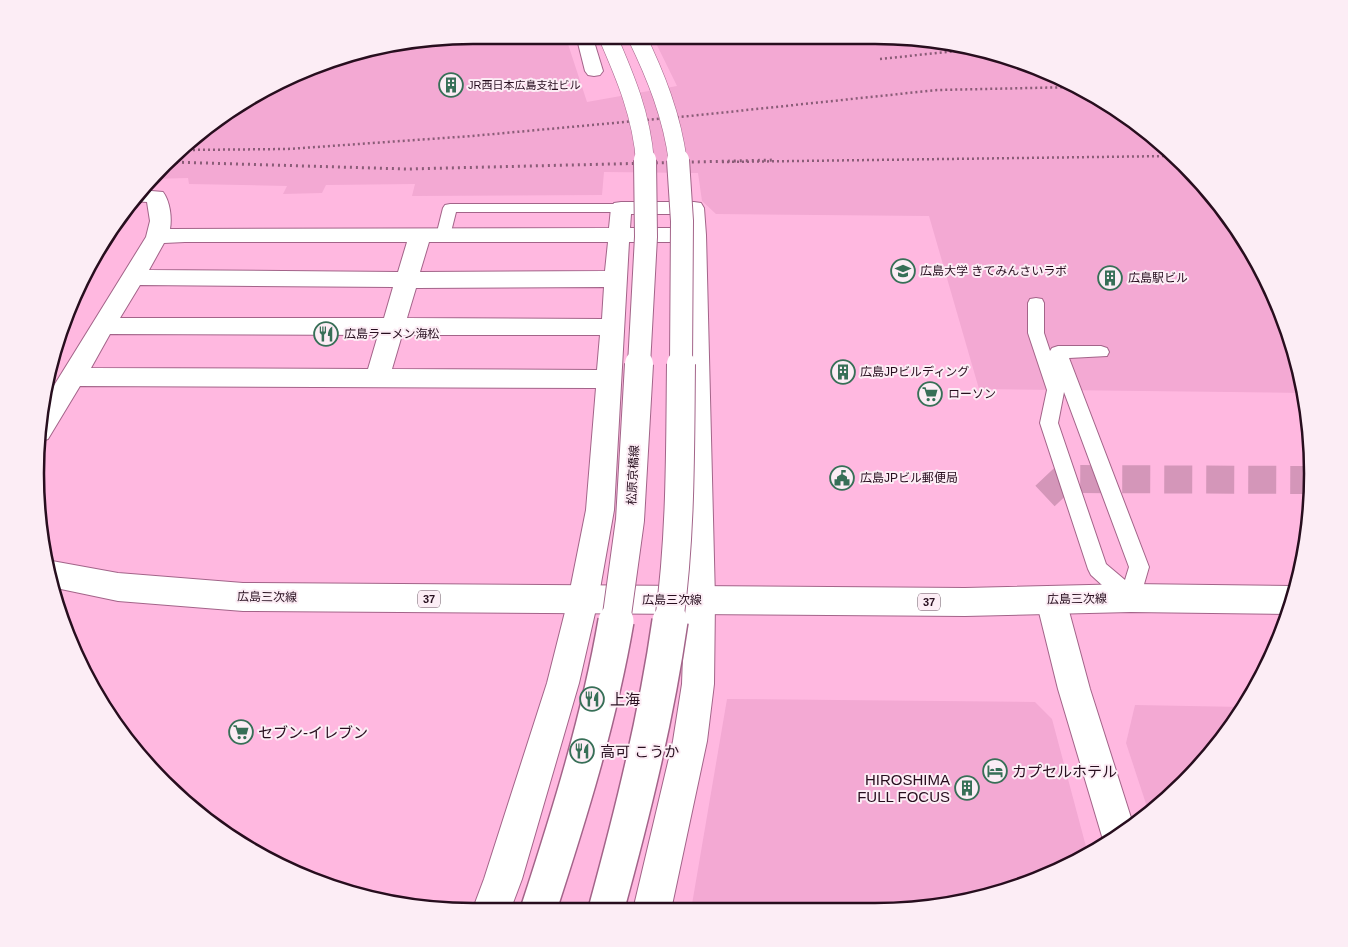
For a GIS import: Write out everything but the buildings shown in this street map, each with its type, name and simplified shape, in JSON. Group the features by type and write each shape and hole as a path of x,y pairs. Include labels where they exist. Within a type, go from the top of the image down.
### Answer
{"street":[{"path":"586,44 594,71"},
{"name":"松原京橋線","path":"540,903 565,829 596,715 620,597 632,498 647,197 644,147 640,126 628,85 611,44"},
{"path":"608,903 625,841 664,662 672,603 680,500 681,197 676,144 671,123 657,81 640,44"},
{"path":"47,419 157,237 161,222 156,196 145,196"},
{"path":"494,903 563,683 583,600 600,510 621,208 694,208 700,600 698,684 690,741 654,903"},
{"path":"157,237 185,235 695,235"},
{"path":"377,379 406,280 431,236"},
{"path":"135,276 406,280 616,279"},
{"path":"103,326 612,327"},
{"path":"72,377 609,379"},
{"name":"広島三次線","path":"56,575 118,588 243,597 965,602 1130,598 1285,600"},
{"path":"1051,600 1074,689 1116,829"}],"lane":[{"path":"431,236 450,208 621,208"},
{"path":"1036,303 1036,333 1056,390 1049,423 1098,568 1130,598 1139,566 1058,352 1101,352"}],"shaded area":[{"path":"474,44 568,44 587,102 677,86 656,44 875,44 931,47 958,52 986,58 1039,76 1089,101 1113,116 1158,150 1198,190 1232,235 1260,283 1272,309 1290,362 1297,393 979,389 929,216 716,214 702,201 698,173 604,172 602,195 412,196 415,184 326,185 322,193 283,194 287,186 189,184 188,178 161,179 190,150 235,116 259,101 309,76 335,67 362,58 417,47"},
{"path":"727,699 1035,702 1052,719 1086,847 1065,859 1039,871 986,889 931,900 875,903 692,903"},
{"path":"1135,705 1235,707 1198,757 1147,806 1126,743"}],"tunnel":[{"path":"1045,496 1063,479 1304,480"}],"railway":[{"path":"880,59 954,51"},
{"path":"190,150 288,149 472,136 690,116 937,90 1063,87"},
{"path":"722,162 1164,156"},
{"path":"178,162 407,169 775,160"}],"place":[{"name":"JR西日本広島支社ビル","path":"451,85"},
{"name":"広島大学 きてみんさいラボ","path":"903,271"},
{"name":"広島駅ビル","path":"1110,278"},
{"name":"広島ラーメン海松","path":"326,334"},
{"name":"広島JPビルディング","path":"843,372"},
{"name":"ローソン","path":"930,394"},
{"name":"広島JPビル郵便局","path":"842,478"},
{"name":"上海","path":"592,699"},
{"name":"セブン-イレブン","path":"241,732"},
{"name":"高可 こうか","path":"582,751"},
{"name":"カプセルホテル","path":"995,771"},
{"name":"HIROSHIMA FULL FOCUS","path":"967,788"}]}
